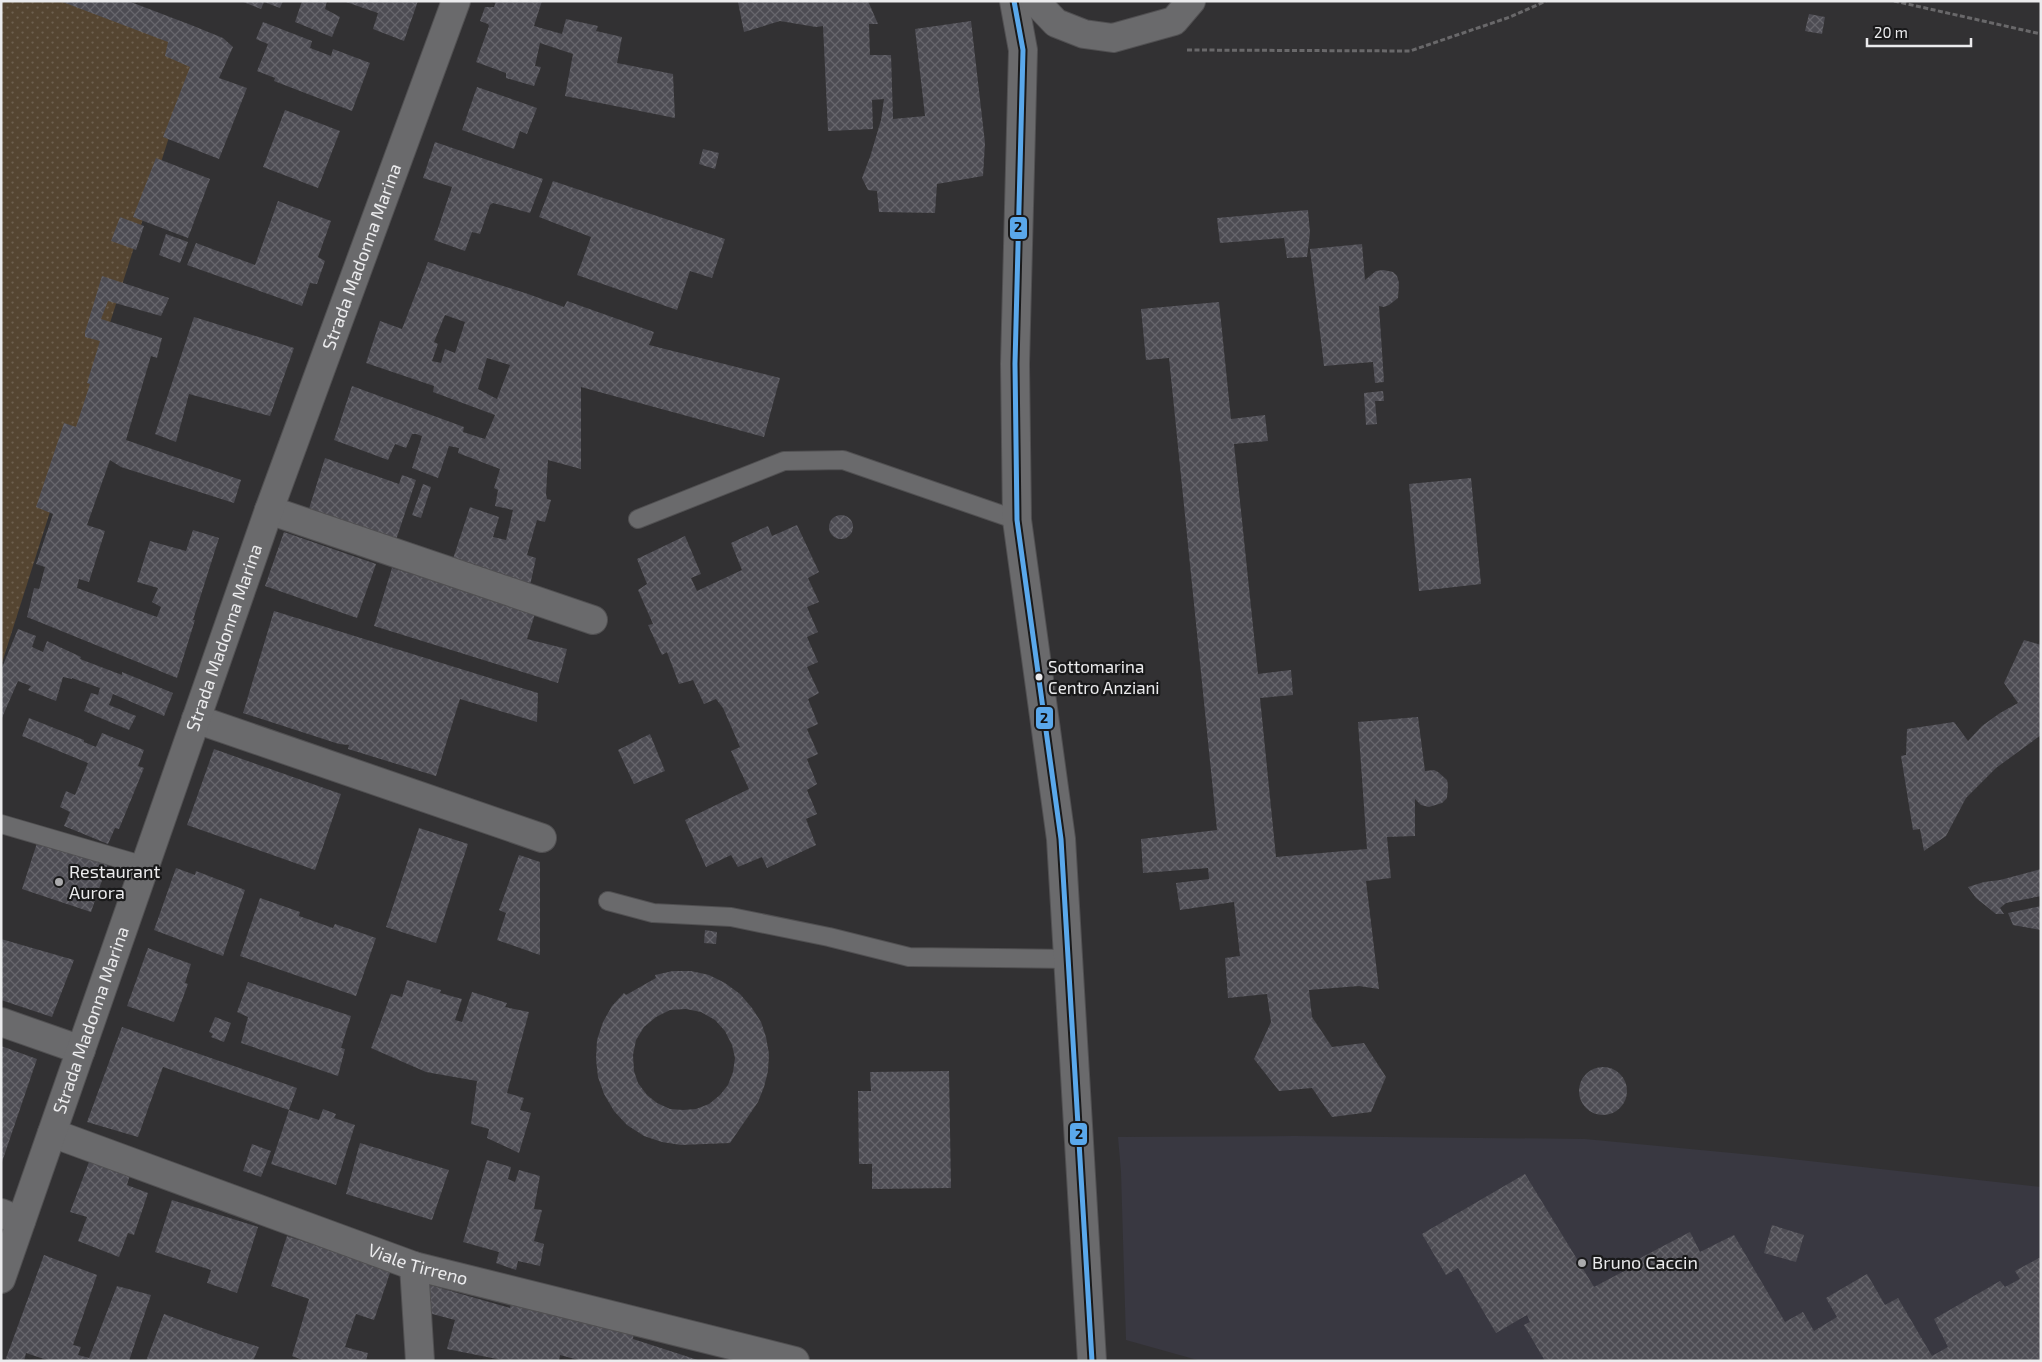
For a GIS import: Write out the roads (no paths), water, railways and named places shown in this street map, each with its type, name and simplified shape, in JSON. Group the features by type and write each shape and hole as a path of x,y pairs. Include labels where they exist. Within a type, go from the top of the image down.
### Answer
{"street":[{"name":"Strada Madonna Marina","path":"1,1279 11,1217 52,1133 270,510 456,1"},
{"path":"1014,1 1023,50 1015,364 1017,520 1061,839 1092,1361"},
{"path":"1035,1 1056,24 1084,34 1113,38 1174,21 1191,1"},
{"path":"270,510 593,620"},
{"path":"196,719 542,838"},
{"path":"1,1022 81,1050"},
{"name":"Viale Tirreno","path":"52,1133 414,1266 795,1361"},
{"path":"414,1266 420,1361"}],"lane":[{"path":"638,519 784,462 843,460 1017,520"},
{"path":"1,824 145,866"},
{"path":"608,901 653,913 731,917 829,937 909,957 1068,959"}],"place":[{"name":"Sottomarina Centro Anziani","path":"1039,677"},
{"name":"Restaurant Aurora","path":"59,882"},
{"name":"Bruno Caccin","path":"1582,1263"}]}
